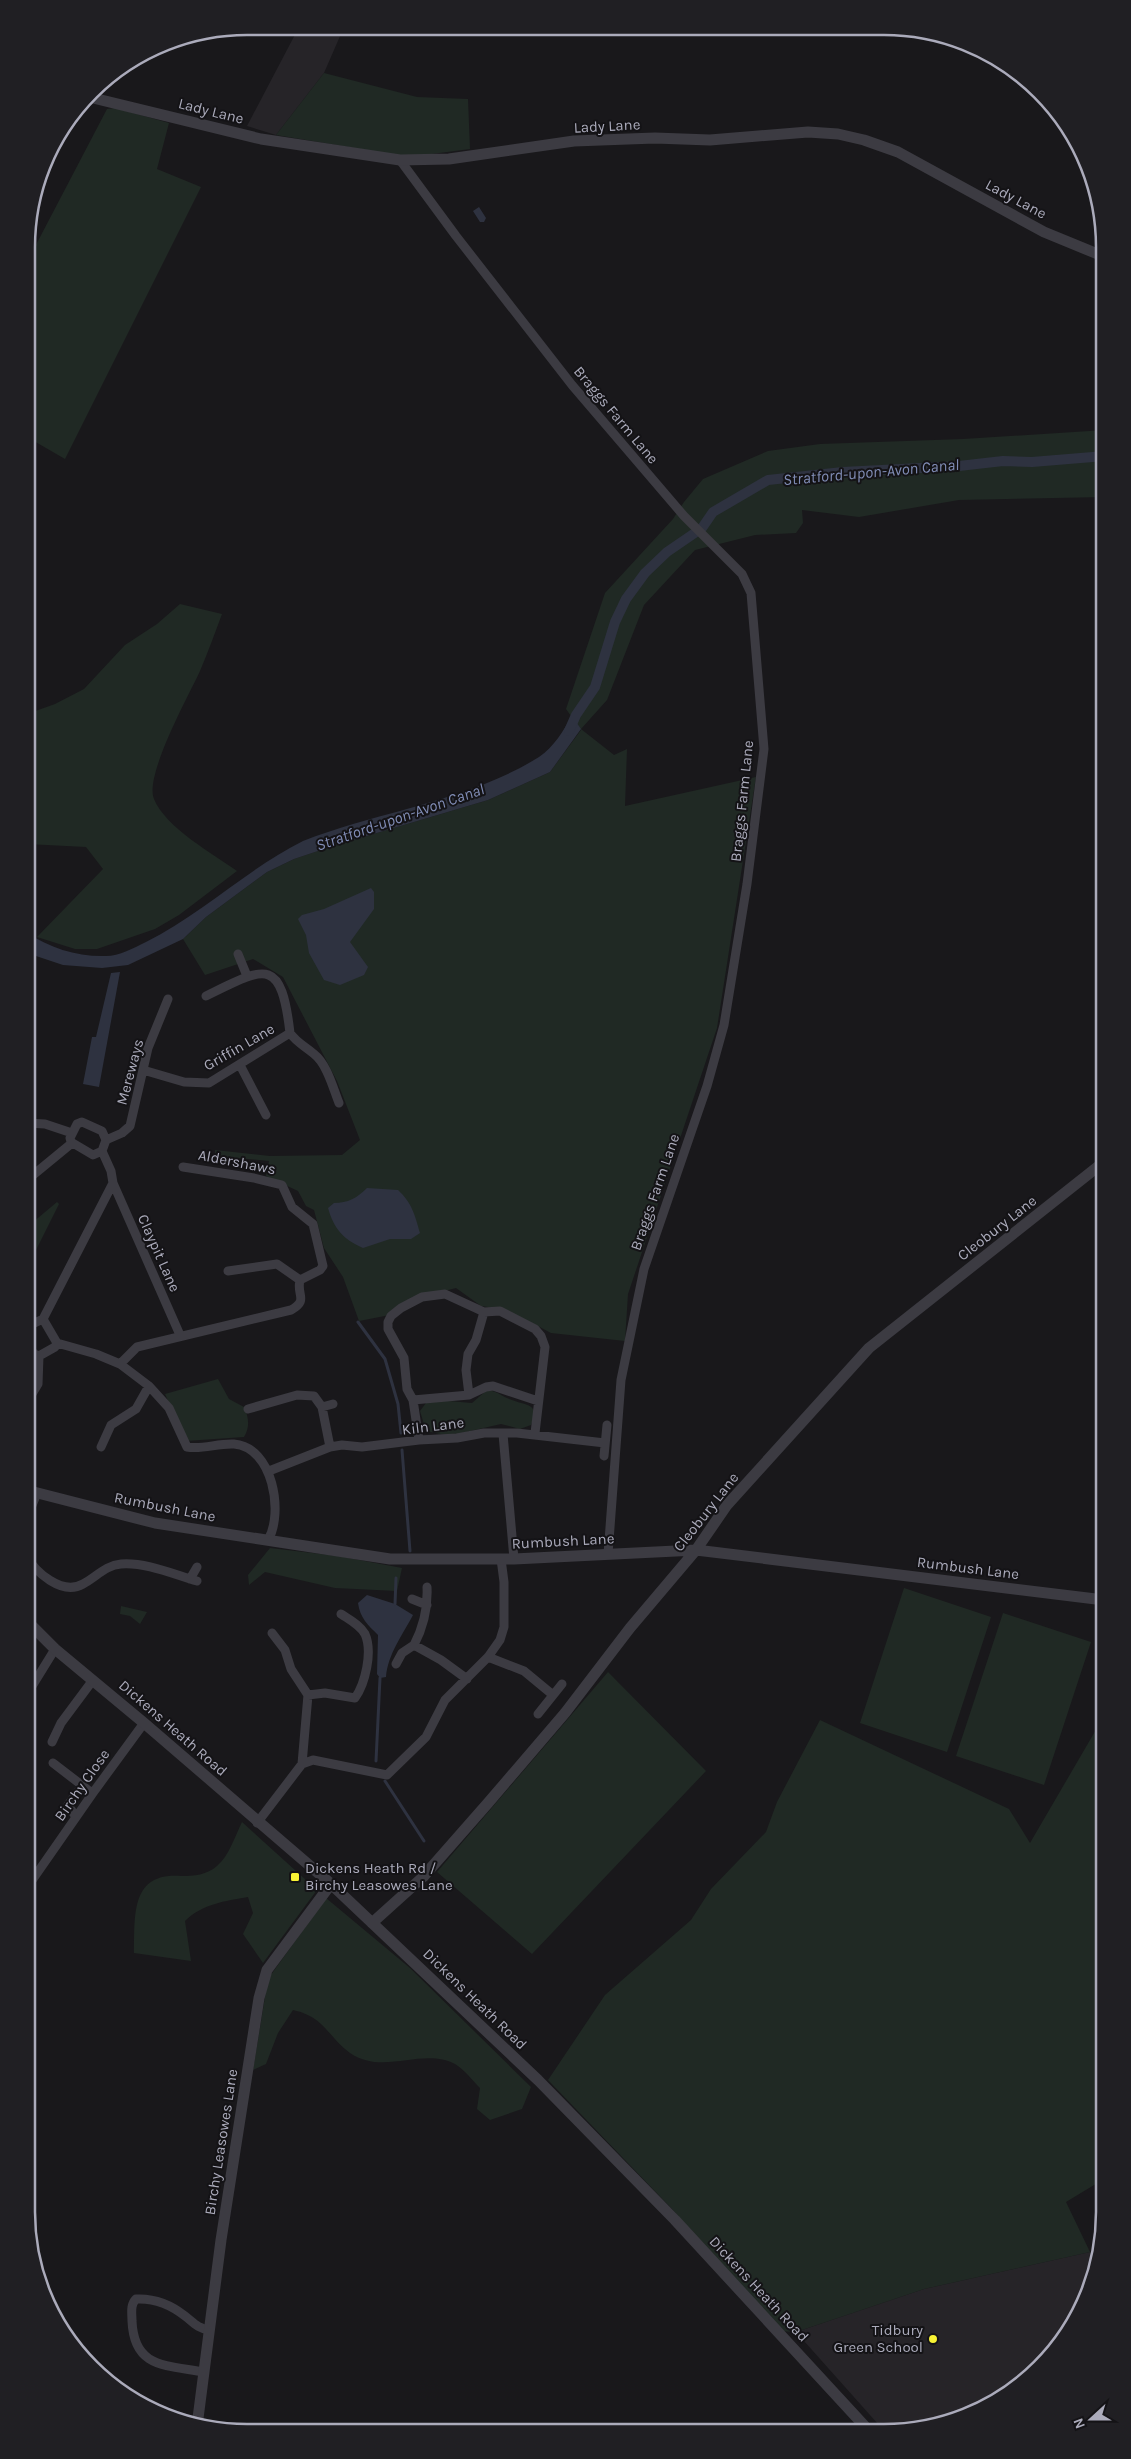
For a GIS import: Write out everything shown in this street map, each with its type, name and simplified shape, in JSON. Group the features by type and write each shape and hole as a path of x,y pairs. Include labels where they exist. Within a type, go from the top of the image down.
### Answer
{"street":[{"name":"Lady Lane","path":"96,99 261,139 400,160 449,159 574,141 655,138 710,140 808,132 838,134 864,140 898,152 1044,232 1096,254"},
{"name":"Braggs Farm Lane","path":"400,160 456,236 572,385 691,523 742,574 750,593 764,748 747,884 724,1025 707,1086 644,1269 621,1380 608,1554"},
{"path":"238,954 247,976"},
{"name":"Griffin Lane","path":"206,996 247,976 269,973 276,980 283,998 290,1034 296,1042 315,1054 323,1066 339,1103"},
{"name":"Mereways","path":"106,1140 122,1133 130,1126 148,1048 168,999"},
{"name":"Griffin Lane","path":"144,1070 184,1082 209,1083 290,1034"},
{"path":"240,1065 266,1116"},
{"path":"35,1323 43,1319 113,1183 111,1171 102,1151 106,1140 102,1131 82,1122 77,1124 70,1138 72,1143 93,1155 102,1151"},
{"path":"35,1123 45,1124 72,1133"},
{"path":"35,1173 72,1143"},
{"name":"Aldershaws","path":"183,1166 254,1178 282,1185 292,1207 313,1224 323,1266 320,1270 300,1280"},
{"name":"Cleobury Lane","path":"372,1922 423,1877 488,1803 565,1713 630,1628 696,1550 727,1505 869,1348 1096,1167"},
{"name":"Claypit Lane","path":"113,1183 180,1335"},
{"path":"120,1364 137,1347 180,1335 291,1310 299,1305 302,1300 300,1280 277,1264 228,1271"},
{"path":"419,1440 413,1400 407,1389 404,1358 388,1329 388,1322 391,1316 422,1297 445,1294 484,1312 500,1311 535,1329 541,1336 546,1347 538,1401 536,1433"},
{"path":"469,1395 466,1370 468,1354 476,1340 484,1312"},
{"path":"43,1319 57,1343 96,1354 120,1364 149,1386 168,1408 191,1452 234,1444 247,1448 256,1455 269,1471 275,1504 274,1530 268,1540"},
{"path":"39,1356 57,1343"},
{"path":"35,1354 39,1356"},
{"path":"35,1389 38,1384 39,1356"},
{"path":"101,1446 111,1425 136,1409 149,1386"},
{"path":"413,1400 469,1395 493,1386 538,1401"},
{"path":"248,1409 304,1394 314,1396 322,1407 330,1447"},
{"path":"322,1407 332,1404"},
{"path":"604,1456 607,1425"},
{"name":"Kiln Lane","path":"269,1471 330,1447 362,1447 419,1440 457,1438 484,1433 536,1433 605,1443"},
{"path":"503,1434 514,1559"},
{"name":"Rumbush Lane","path":"35,1492 155,1523 390,1559 514,1559 696,1550 1096,1599"},
{"path":"302,1764 313,1760 387,1775 426,1737 446,1700 488,1657 500,1640 504,1627 504,1582 501,1559"},
{"path":"35,1569 44,1577 68,1586 81,1586 106,1568 120,1564 148,1567 193,1580 197,1567"},
{"path":"396,1664 402,1653 414,1645 422,1630 428,1604 426,1586"},
{"path":"412,1599 428,1604"},
{"path":"308,1695 325,1693 355,1698 360,1692 368,1652 365,1634 357,1624 341,1614"},
{"name":"Dickens Heath Road","path":"35,1629 55,1649 144,1722 257,1823 332,1884 372,1922 558,2101 759,2309 863,2424"},
{"path":"257,1823 302,1764 308,1695 291,1669 285,1650 272,1633"},
{"path":"414,1645 441,1660 467,1679"},
{"path":"35,1681 55,1649"},
{"path":"488,1657 524,1671 554,1695"},
{"path":"52,1742 61,1723 93,1680"},
{"path":"538,1714 562,1684"},
{"name":"Birchy Close","path":"35,1876 144,1722"},
{"path":"52,1763 92,1793"},
{"path":"76,1817 68,1805 83,1786"},
{"name":"Birchy Leasowes Lane","path":"198,2418 231,2174 263,1982 267,1970 332,1884"},
{"path":"204,2372 155,2362 144,2357 135,2345 133,2337 132,2305 136,2299 160,2301 186,2316 198,2328 209,2330"}],"shaded area":[{"path":"295,35 341,35 324,73 276,135 247,126"},
{"path":"324,73 417,97 468,99 470,149 409,157 276,135"},
{"path":"115,108 169,123 157,169 201,187 65,459 35,442 35,247 107,109"},
{"path":"1096,431 1096,497 959,500 859,517 802,510 803,523 796,533 755,535 695,550 644,605 607,700 581,729 614,755 627,749 625,806 756,777 717,1028 628,1294 625,1341 551,1333 507,1310 481,1306 456,1288 429,1295 395,1314 359,1321 343,1277 324,1248 314,1210 306,1206 298,1191 266,1176 269,1161 215,1156 215,1150 270,1156 342,1155 360,1140 337,1081 283,977 253,959 205,975 183,939 206,917 267,872 294,859 488,800 550,772 581,730 566,709 605,593 673,519 703,479 768,451 820,444 963,439"},
{"path":"180,604 222,614 200,671 161,755 155,773 153,788 154,799 160,810 179,830 237,871 179,915 155,929 97,949 75,949 37,937 103,869 86,847 35,844 35,711 55,704 84,689 125,645 157,624"},
{"path":"57,1202 59,1204 35,1252 35,1220"},
{"path":"218,1379 229,1399 244,1407 248,1422 244,1437 186,1441 165,1394"},
{"path":"487,1390 530,1406 534,1413 531,1425 520,1429 501,1424 466,1432 455,1437 426,1431 420,1411 426,1403 437,1400 472,1403"},
{"path":"270,1548 338,1556 402,1568 397,1591 335,1588 265,1572 249,1585 248,1575"},
{"path":"904,1588 991,1617 947,1752 860,1723"},
{"path":"121,1606 147,1612 140,1624 130,1616 120,1614"},
{"path":"1003,1613 1091,1642 1044,1785 956,1756"},
{"path":"608,1672 706,1771 532,1954 437,1872"},
{"path":"820,1720 1009,1809 1030,1843 1096,1730 1096,2184 1066,2202 1090,2252 924,2289 796,2332 778,2331 673,2210 548,2080 605,1995 691,1920 711,1889 766,1832 777,1802"},
{"path":"242,1822 317,1890 263,1963 243,1934 253,1913 248,1897 206,1907 185,1921 191,1961 134,1953 136,1911 144,1889 152,1881 164,1877 195,1875 213,1869 225,1857"},
{"path":"326,1898 410,1968 531,2087 522,2109 490,2120 477,2109 480,2088 455,2064 430,2058 389,2062 363,2059 342,2047 312,2017 293,2010 278,2033 266,2064 253,2070 268,1979"},
{"name":"Tidbury Green School","path":"1090,2252 1092,2255 1085,2280 1068,2318 1043,2352 1013,2380 990,2396 952,2413 925,2420 898,2424 878,2424 796,2332 924,2289"}],"water":[{"path":"479,207 486,218 484,222 480,222 473,211"},
{"path":"572,716 581,729 550,772 488,800 294,859 267,872 206,917 183,939 128,965 102,968 63,965 35,956 35,937 55,947 85,955 111,956 131,949 167,931 282,852 303,841 362,821 454,795 483,784 512,772 539,757 558,738"},
{"path":"371,888 374,892 374,909 350,942 368,967 364,975 340,985 324,980 309,953 306,935 298,919 302,915 324,909"},
{"path":"120,972 99,1087 83,1084 92,1037 96,1037 111,973"},
{"path":"367,1188 398,1190 410,1205 420,1233 411,1239 390,1239 363,1248 345,1237 336,1228 328,1208 334,1203 344,1202 360,1195"},
{"path":"367,1595 395,1604 413,1615 393,1653 386,1677 380,1678 377,1674 378,1635 365,1621 359,1608 358,1603"}],"waterway":[{"name":"Stratford-upon-Avon Canal","path":"569,731 576,715 595,687 615,622 626,599 645,573 667,552 702,528 713,512 768,480 843,472 1096,457"},
{"path":"358,1322 385,1359 398,1404 401,1433"},
{"path":"402,1450 410,1551"},
{"path":"395,1604 396,1578"},
{"path":"376,1761 380,1678"},
{"path":"385,1781 424,1841"}],"place":[{"name":"Dickens Heath Rd / Birchy Leasowes Lane","path":"295,1877"},
{"name":"Tidbury Green School","path":"933,2339"}]}
